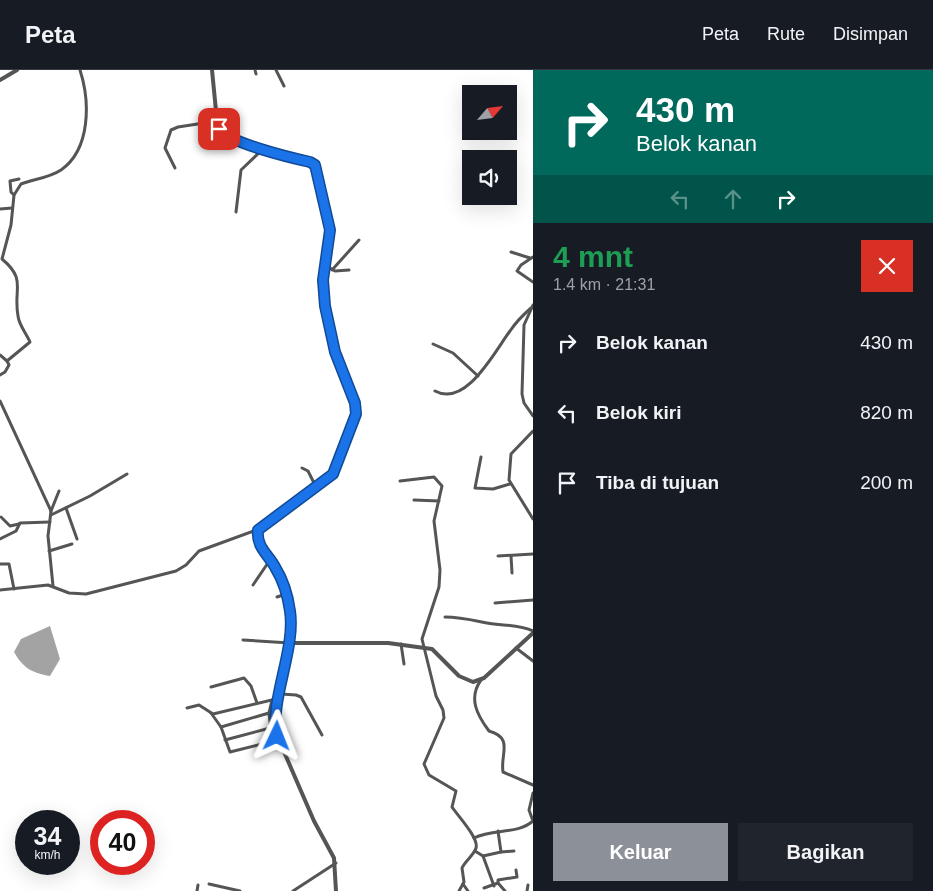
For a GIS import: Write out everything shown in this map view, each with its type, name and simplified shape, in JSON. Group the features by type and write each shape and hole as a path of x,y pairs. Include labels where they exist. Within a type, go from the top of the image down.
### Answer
{"street":[{"path":"0,80 17,70"},
{"path":"0,375 8,368 8,361 30,342 18,317 15,296 19,284 17,276 11,266 1,258 11,225 14,196 21,184 52,175 62,169 77,149 83,136 87,109 80,70"},
{"path":"0,590 53,586 69,593 86,594 176,571 199,552 259,529 329,479 334,472 356,410 332,342 324,291 325,265 330,230 315,165 225,135 219,129 217,122 212,70"},
{"path":"276,70 284,86"},
{"path":"175,168 165,148 171,130 178,127 217,122"},
{"path":"236,212 241,170 263,149"},
{"path":"14,196 11,192 10,181 19,179"},
{"path":"0,210 12,208"},
{"path":"332,270 359,240"},
{"path":"511,252 532,258"},
{"path":"532,258 517,271 533,282"},
{"path":"325,265 339,272 349,270"},
{"path":"435,391 443,395 468,386 478,376 517,321 532,306"},
{"path":"532,306 524,325 522,394 524,403 533,416"},
{"path":"433,344 453,352 478,376"},
{"path":"0,355 8,361"},
{"path":"0,401 51,513"},
{"path":"533,431 511,454 510,484 533,519"},
{"path":"481,457 475,488 493,489 510,484"},
{"path":"302,468 308,471 316,487"},
{"path":"51,513 66,508 127,474"},
{"path":"400,481 437,478 442,486 434,527 440,570 439,587 422,633 436,696 444,716 425,768 435,781 456,791 452,807 474,838 475,851 462,868 463,884 468,891"},
{"path":"53,586 48,530 51,513 59,491"},
{"path":"414,500 439,501"},
{"path":"66,508 77,539"},
{"path":"1,517 10,526 37,521 50,522"},
{"path":"0,539 16,531 20,524"},
{"path":"259,529 260,546 281,579 291,618 290,642 275,726 278,740 314,821 336,863 336,891"},
{"path":"49,551 72,544"},
{"path":"498,556 533,554"},
{"path":"511,556 512,573"},
{"path":"253,585 270,560"},
{"path":"0,564 9,564 14,589"},
{"path":"277,597 286,594"},
{"path":"496,603 533,600"},
{"path":"445,616 474,618 487,623 509,624 533,632 481,680 475,692 474,706 487,730 498,734 502,738 504,748 502,772 533,785"},
{"path":"243,640 401,644 424,647 435,650 465,679 473,682 481,680"},
{"path":"401,644 404,664"},
{"path":"516,648 533,661"},
{"path":"211,687 244,678 250,686 257,704"},
{"path":"211,713 257,704 280,696 296,695 301,698 322,735"},
{"path":"272,700 269,713 272,741"},
{"path":"187,708 199,705 211,713 221,727 231,753 278,740"},
{"path":"221,727 269,713"},
{"path":"225,740 270,728"},
{"path":"474,838 488,832 525,827 533,821 529,810 533,793"},
{"path":"498,831 501,852"},
{"path":"475,851 483,856 494,886"},
{"path":"483,856 514,851"},
{"path":"293,891 336,863"},
{"path":"484,888 498,884 500,879 517,877 516,870"},
{"path":"209,884 240,891"},
{"path":"458,891 463,884"},
{"path":"498,884 505,891"},
{"path":"197,891 198,885"},
{"path":"527,891 528,885"}],"shaded area":[{"path":"50,626 60,659 50,676 29,669 14,652 21,639"}],"route":[{"path":"219,129 225,135 242,142 315,165 330,230 330,241 323,280 325,306 335,352 356,406 353,424 333,474 329,479 260,528 257,534 260,546 274,565 281,579 288,599 291,618 290,642 275,726 277,736"}]}
